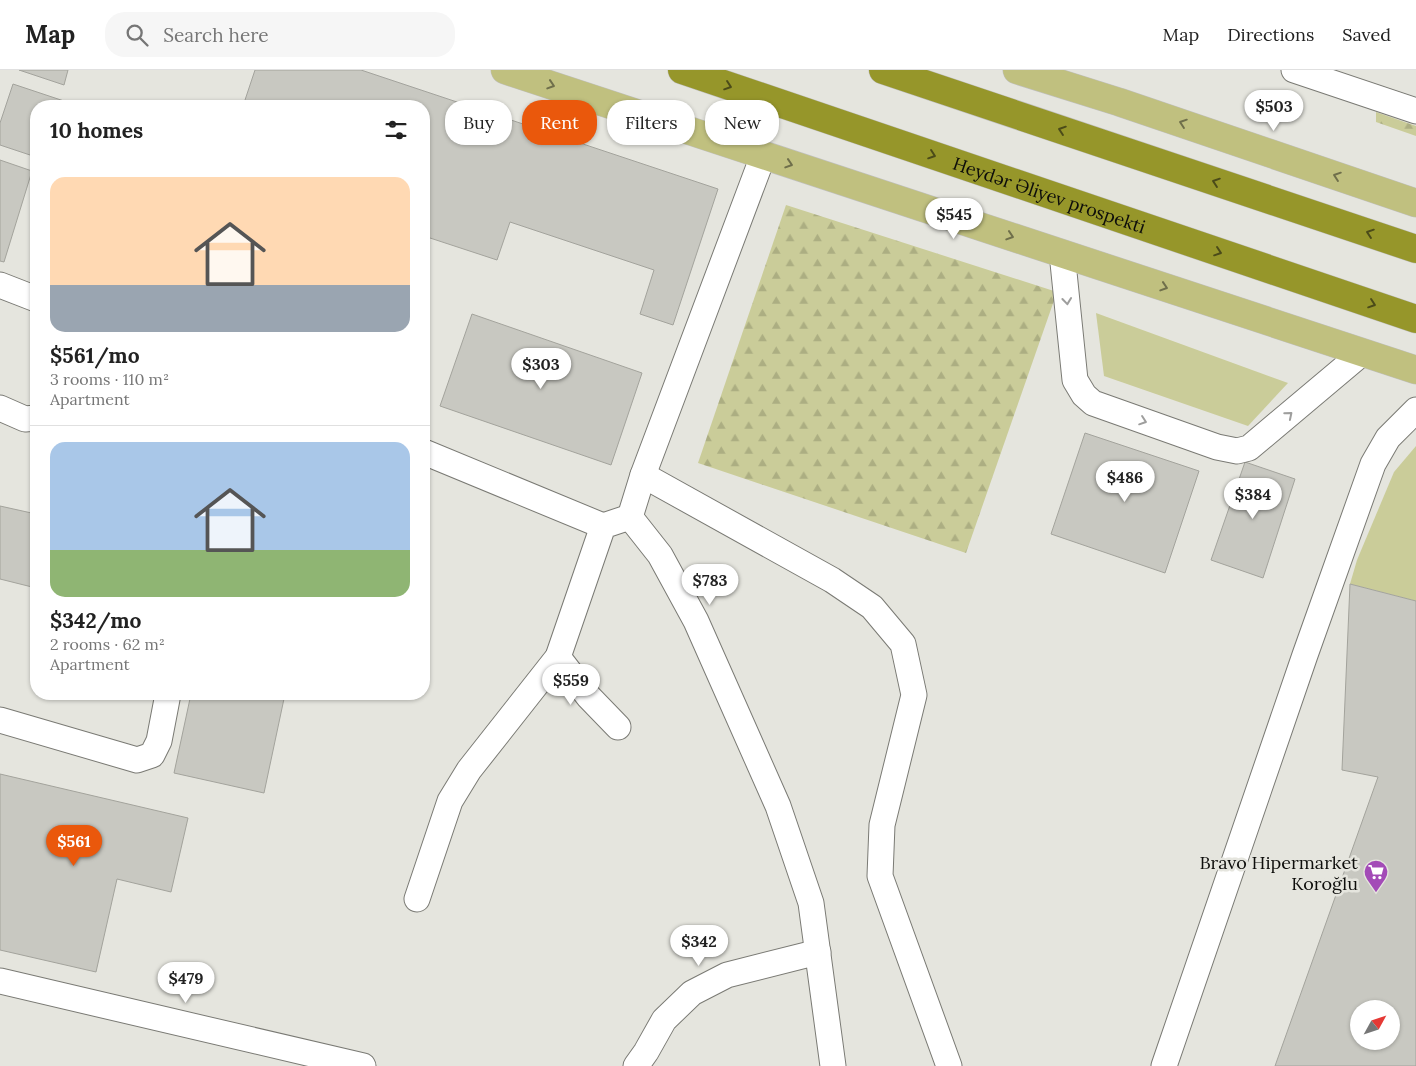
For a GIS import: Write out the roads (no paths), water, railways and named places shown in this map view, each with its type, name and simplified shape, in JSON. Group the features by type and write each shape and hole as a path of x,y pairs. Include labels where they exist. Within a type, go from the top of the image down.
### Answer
{"highway":[{"name":"Heydər Əliyev prospekti","path":"682,70 1416,319"},
{"path":"883,70 1416,249"}],"main road":[{"path":"505,70 1416,370"},
{"path":"1017,70 1119,102 1416,203"},
{"path":"1041,70 1119,102"}],"street":[{"path":"1294,70 1354,80 1416,111"},
{"path":"630,518 643,475 763,156"},
{"path":"1062,253 1075,380 1084,395 1093,403 1216,447 1237,451 1249,448 1362,352"},
{"path":"0,285 30,297"},
{"path":"0,408 25,418 30,418"},
{"path":"1164,1066 1305,655 1373,464 1388,438 1416,410"},
{"path":"430,454 603,526 630,518"},
{"path":"643,475 832,580 872,607 903,644 914,695 882,825 880,876 948,1066"},
{"path":"630,518 660,555 696,621 778,806 811,903 833,1066"},
{"path":"417,899 450,800 469,770 558,657 603,526"},
{"path":"558,657 588,696 618,727"},
{"path":"0,720 137,760 152,755 159,741 167,700"},
{"path":"636,1066 664,1020 692,993 727,975 818,952"},
{"path":"0,981 363,1066"}],"place":[{"name":"Bravo Hipermarket Koroğlu","path":"1376,893"}]}
